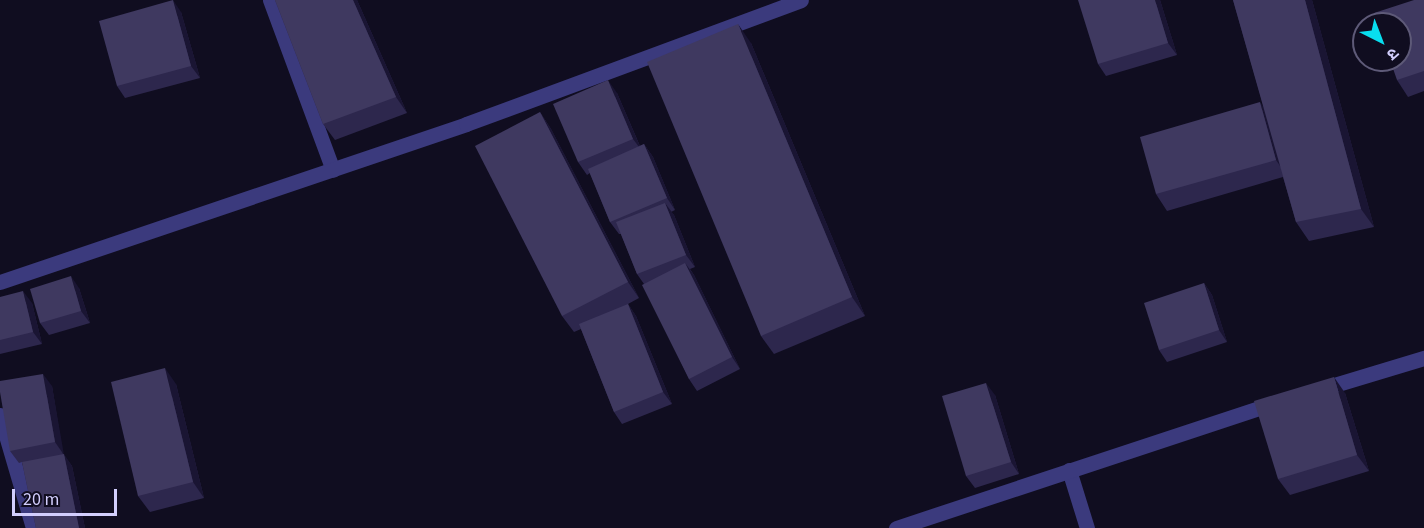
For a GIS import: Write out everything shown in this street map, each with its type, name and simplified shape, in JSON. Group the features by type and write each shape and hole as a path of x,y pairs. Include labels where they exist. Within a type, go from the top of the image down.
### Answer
{"street":[{"path":"270,0 333,170"},
{"path":"0,282 333,170 801,0"},
{"path":"896,528 1069,470 1424,358"},
{"path":"0,415 33,528"},
{"path":"1069,470 1087,528"}],"building":[{"path":"173,0 191,66 117,86 99,21"},
{"path":"275,0 353,0 396,97 323,124"},
{"path":"1078,0 1155,0 1168,43 1098,64"},
{"path":"1233,0 1305,0 1361,209 1296,222"},
{"path":"1414,0 1424,0 1424,71 1397,80 1394,72 1412,72 1412,12 1377,12"},
{"path":"738,24 852,297 761,336 647,62"},
{"path":"608,80 633,139 578,162 553,104"},
{"path":"1260,102 1276,160 1156,194 1140,137"},
{"path":"540,112 628,282 562,316 475,146"},
{"path":"644,144 667,198 610,222 588,169"},
{"path":"665,203 686,255 637,274 616,222"},
{"path":"685,263 732,357 689,379 642,285"},
{"path":"71,276 81,311 40,323 30,289"},
{"path":"1204,283 1219,330 1159,350 1144,303"},
{"path":"23,291 33,332 0,340 0,297"},
{"path":"628,304 663,392 614,412 579,324"},
{"path":"165,368 193,482 138,496 111,382"},
{"path":"43,374 55,442 10,451 0,381"},
{"path":"1334,377 1357,455 1278,479 1254,401"},
{"path":"986,383 1011,462 966,476 942,396"},
{"path":"64,454 79,528 36,528 22,462"}]}
